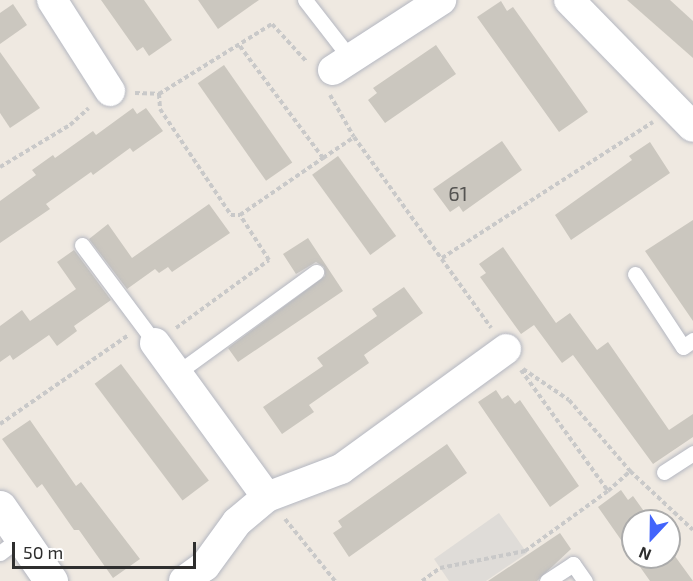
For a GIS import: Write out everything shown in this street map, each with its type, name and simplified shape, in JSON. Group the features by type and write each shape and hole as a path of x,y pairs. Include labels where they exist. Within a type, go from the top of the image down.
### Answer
{"street":[{"path":"52,0 110,91"},
{"path":"331,72 441,0"},
{"path":"569,0 670,108 693,127"},
{"path":"155,343 267,496"},
{"path":"184,581 205,566 237,522 267,496 340,469 506,349"},
{"path":"0,507 10,545 51,581"}],"lane":[{"path":"305,0 331,72"},
{"path":"82,245 155,343"},
{"path":"177,373 316,272"},
{"path":"635,274 683,347 693,340"},
{"path":"664,472 693,453"},
{"path":"547,581 573,564 585,581"}],"path":[{"path":"0,167 70,125 110,91 159,94 272,24 331,72 354,136 506,349"},
{"path":"239,45 323,158"},
{"path":"159,94 160,110 231,215 240,215 354,136"},
{"path":"442,258 670,108"},
{"path":"0,424 126,335 155,343 270,260 240,215"},
{"path":"608,491 517,365 569,400 630,471 693,530"},
{"path":"422,581 440,568 525,551 608,491 630,471"},
{"path":"267,496 335,581"}],"shaded area":[{"path":"499,513 527,553 486,581 449,581 434,559"}],"building":[{"path":"101,0 144,0 172,40 149,56 143,47 137,51"},
{"path":"198,0 259,0 218,29"},
{"path":"627,0 670,0 693,21 693,58"},
{"path":"501,1 507,11 513,7 588,112 559,132 477,17"},
{"path":"13,4 27,25 0,44 0,13"},
{"path":"436,45 456,74 385,123 368,100 377,93 373,88"},
{"path":"0,52 40,108 10,128 0,113"},
{"path":"224,65 292,162 266,181 198,83"},
{"path":"133,108 137,114 146,108 163,131 133,152 130,148 93,175 91,172 46,204 50,209 0,243 0,201 36,175 32,170 53,155 55,158 93,131 96,135"},
{"path":"502,141 522,170 463,212 459,206 450,212 433,189"},
{"path":"650,142 670,173 571,240 555,215 632,160 629,156"},
{"path":"338,156 396,236 370,255 312,175"},
{"path":"209,204 230,233 172,272 168,267 159,273 155,269 127,289 89,239 108,224 132,258"},
{"path":"693,220 693,321 645,251"},
{"path":"308,238 343,291 238,362 228,348 325,276 324,267 316,262 296,274 283,254"},
{"path":"503,247 556,323 570,313 597,350 608,342 669,430 693,414 693,437 653,464 573,355 562,363 534,325 521,334 480,277 486,273 479,264"},
{"path":"74,250 111,300 74,326 77,331 57,346 49,335 13,360 10,355 0,362 0,326 22,310 30,321 76,289 57,262"},
{"path":"404,287 423,313 364,355 369,363 309,405 314,412 282,434 263,407 323,366 317,358 377,316 372,309"},
{"path":"121,364 209,481 183,500 95,384"},
{"path":"496,390 502,399 508,395 515,404 520,400 579,486 550,507 478,402"},
{"path":"30,420 76,486 81,482 140,559 113,578 79,530 74,530 42,484 37,488 2,439"},
{"path":"447,444 467,473 349,557 333,533 342,527 338,521"},
{"path":"621,490 628,500 633,496 642,509 621,509 621,540 598,507"},
{"path":"560,533 571,549 537,581 488,581"},
{"path":"681,564 693,581 650,581 642,569 681,569"}]}
